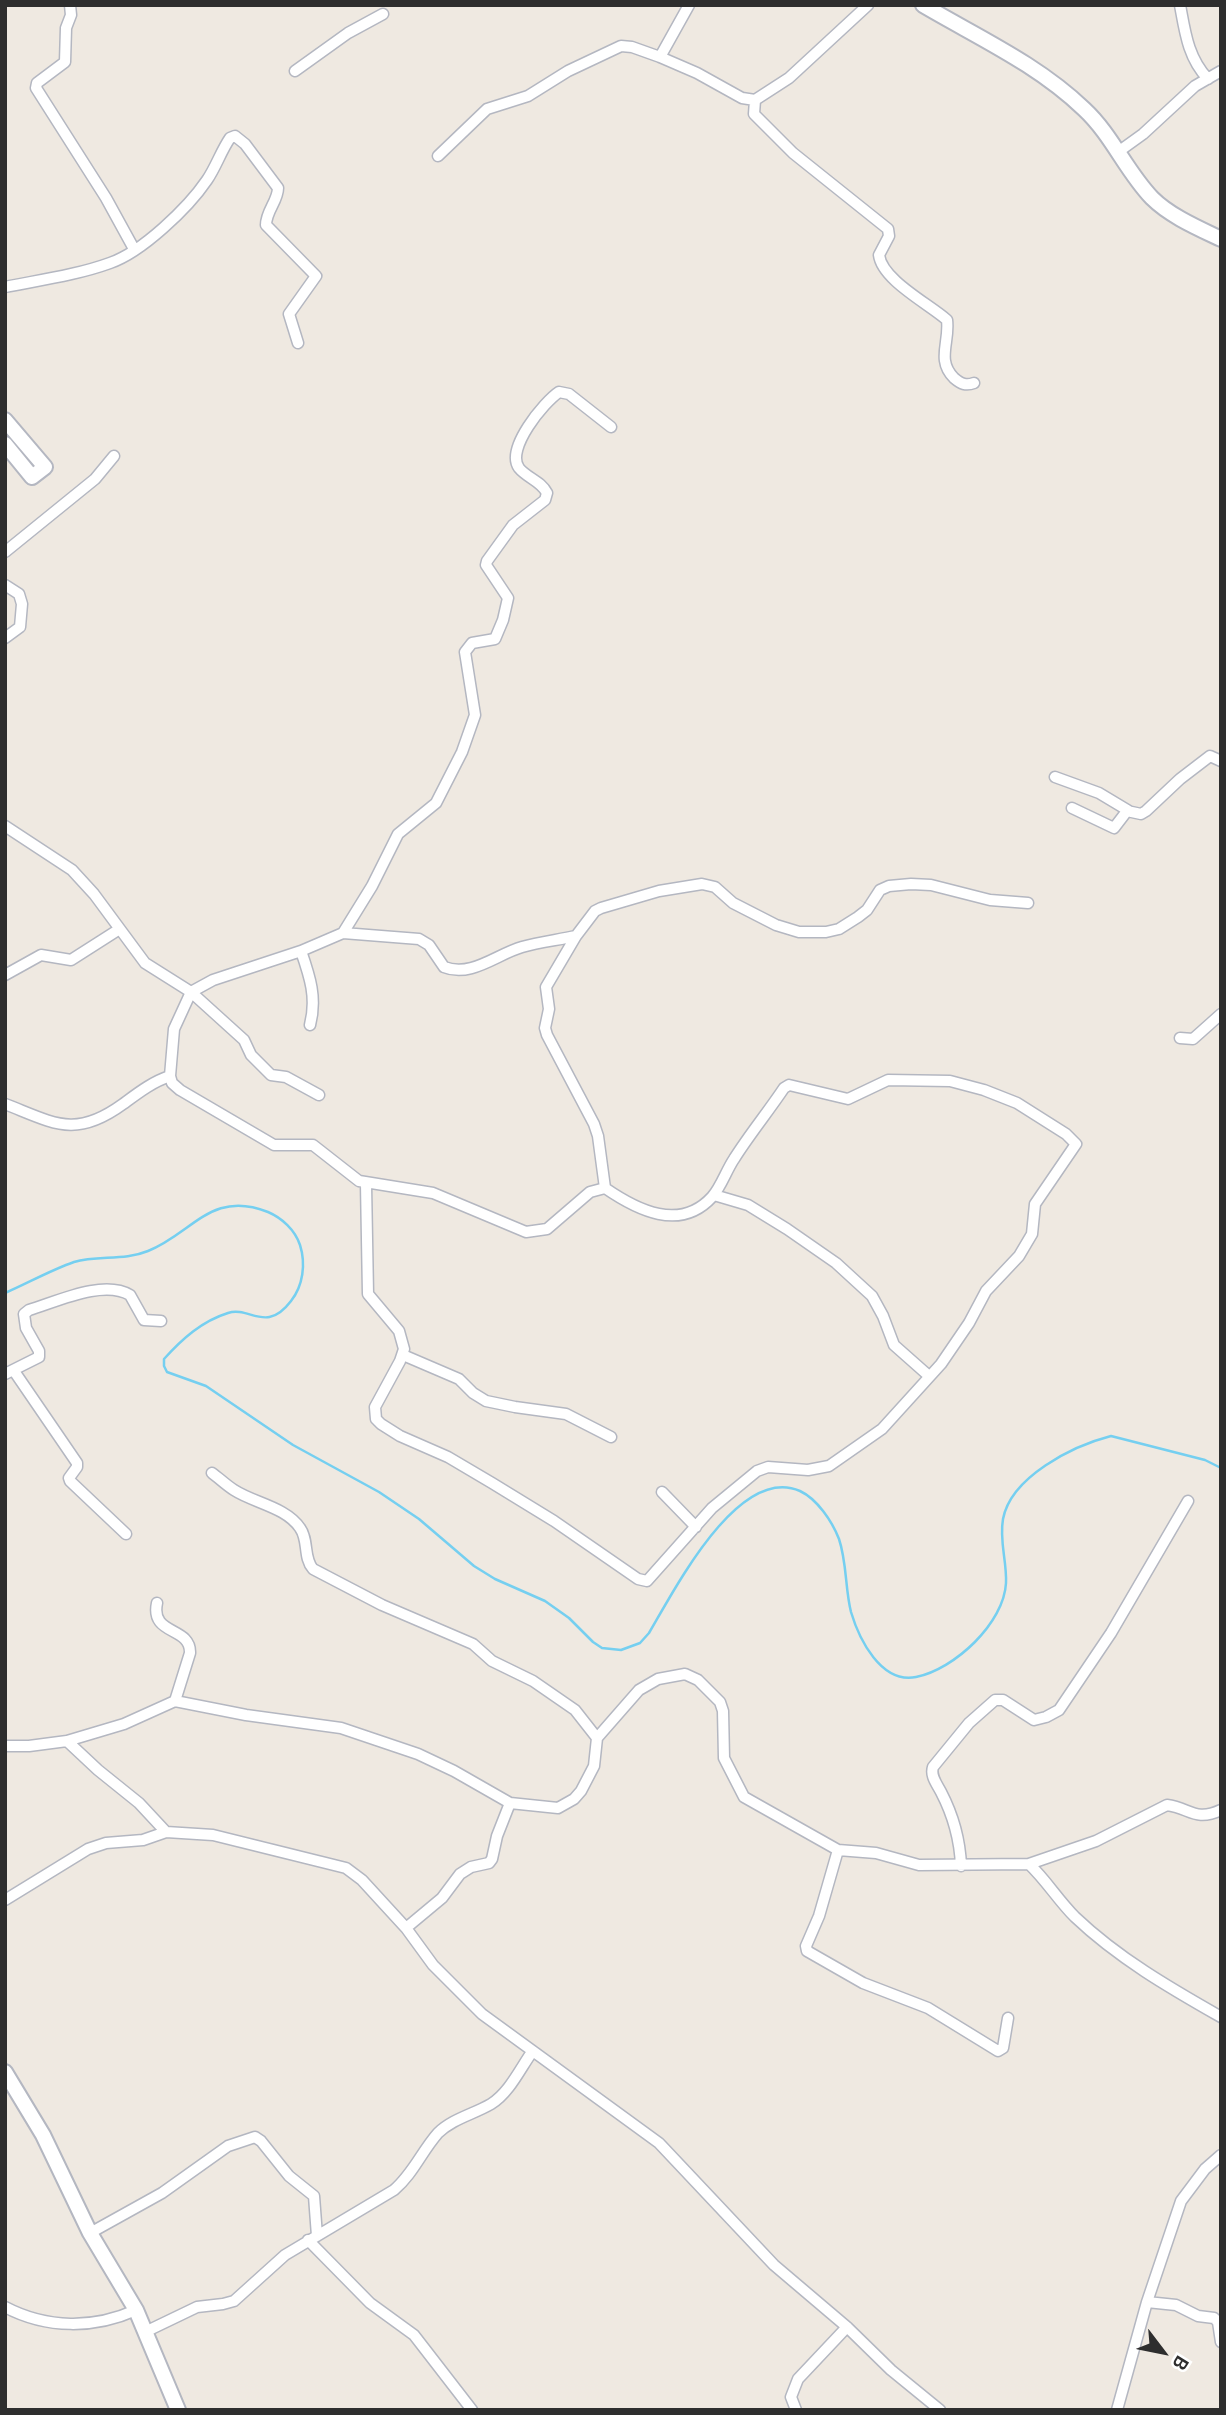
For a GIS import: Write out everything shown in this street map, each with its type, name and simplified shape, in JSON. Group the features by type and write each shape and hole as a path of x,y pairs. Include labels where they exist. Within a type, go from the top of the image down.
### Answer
{"street":[{"path":"70,5 65,62 37,83 36,88 106,198 134,249"},
{"path":"660,57 690,5"},
{"path":"438,156 487,109 528,96 568,71 621,46 660,57 697,73 742,98 755,100 789,78 868,5"},
{"path":"923,5 1047,77 1086,110 1151,197 1162,207 1221,239"},
{"path":"1180,5 1185,36 1199,70 1208,79"},
{"path":"295,71 348,33 383,14"},
{"path":"1118,152 1143,134 1195,86 1221,71"},
{"path":"755,100 754,114 788,148 888,229 889,236 879,255 882,266 915,297 947,320 944,357 947,370 958,382 965,385 974,383"},
{"path":"5,287 110,263 127,256 164,227 187,204 208,178 229,138 239,138 278,188 278,195 268,214 266,225 316,276 289,314 298,343"},
{"path":"343,933 372,886 398,834 436,803 470,732 475,715 465,652 472,643 495,639 508,602 506,592 486,565 487,561 513,525 544,500 547,493 543,485 520,470 515,457 517,447 535,415 559,392 569,394 611,427"},
{"path":"5,420 45,467 32,477 5,444"},
{"path":"5,552 83,489 114,456"},
{"path":"5,585 19,594 22,604 20,627 5,638"},
{"path":"1055,777 1099,793 1129,811 1141,814 1210,756 1221,761"},
{"path":"1072,808 1114,828 1129,811"},
{"path":"5,826 72,870 94,894 145,963 191,992 244,1040 251,1055 271,1075 286,1077 319,1095"},
{"path":"605,1188 594,1124 545,1028 549,1009 546,987 576,936 596,911 659,891 702,884 715,887 733,903 756,916 799,932 826,932 839,929 867,910 880,890 888,886 931,885 990,900 1028,903"},
{"path":"5,975 41,955 71,960 118,930"},
{"path":"366,1184 368,1294 399,1331 403,1340 403,1355 375,1407 374,1416 381,1424 469,1469 554,1521 638,1579 649,1581 723,1497 757,1471 778,1466 808,1470 838,1462 881,1429 950,1352 986,1292 1019,1256 1032,1234 1035,1205 1074,1149 1075,1140 1017,1103 984,1090 950,1081 888,1080 848,1099 789,1085 757,1124 714,1195 691,1213 666,1216 627,1202 605,1188 590,1192 555,1225 526,1232 433,1193 366,1184 313,1145 270,1143 172,1083 170,1076 174,1028 191,992 213,980 301,951 343,933 419,939 429,946 444,967 457,970 472,968 528,945 576,936"},
{"path":"301,951 313,987 310,1026"},
{"path":"1180,1038 1192,1039 1221,1014"},
{"path":"5,1104 56,1125 84,1124 110,1114 151,1084 170,1076"},
{"path":"714,1195 748,1205 836,1263 872,1296 883,1316 891,1341 929,1376"},
{"path":"126,1534 70,1481 77,1463 9,1373 39,1357 23,1321 24,1314 29,1310 92,1291 111,1289 130,1295 144,1320 161,1321"},
{"path":"403,1355 458,1379 486,1401 566,1414 611,1437"},
{"path":"212,1473 234,1490 297,1524 302,1531 307,1559 313,1569 382,1605 473,1644 492,1661 533,1681 575,1710 597,1738"},
{"path":"662,1492 696,1527"},
{"path":"961,1866 957,1832 931,1773 933,1767 969,1723 995,1700 1003,1700 1034,1720 1059,1710 1111,1633 1188,1501"},
{"path":"157,1603 155,1611 159,1622 184,1638 190,1646 175,1702"},
{"path":"5,1746 67,1741 124,1724 175,1702 253,1717 341,1728 418,1754 454,1770 510,1803 558,1808 575,1799 594,1766 597,1738 639,1690 648,1683 669,1676 692,1676 720,1702 723,1711 724,1758 744,1797 838,1850 876,1853 919,1865 1029,1864 1096,1841 1167,1805 1201,1816 1221,1810"},
{"path":"67,1741 139,1803 166,1832"},
{"path":"406,1928 442,1898 460,1874 492,1860 497,1836 510,1803"},
{"path":"5,1900 88,1849 106,1843 143,1840 166,1832 213,1835 346,1868 362,1880 406,1928 433,1965 482,2014 659,2143 774,2265 847,2327 891,2370 940,2410"},
{"path":"838,1850 819,1916 806,1946 807,1951 863,1983 928,2008 998,2051 1003,2048 1008,2018"},
{"path":"1029,1864 1075,1917 1101,1939 1153,1977 1221,2017"},
{"path":"145,2332 197,2307 234,2301 285,2255 394,2190 445,2127 489,2105 501,2095 532,2052"},
{"path":"5,2071 43,2135 90,2233 136,2310 178,2410"},
{"path":"90,2233 162,2193 228,2146 255,2137 289,2176 314,2196 313,2238 370,2303 414,2335 472,2410"},
{"path":"1117,2410 1147,2302 1181,2201 1205,2169 1221,2155"},
{"path":"1147,2302 1177,2305 1198,2316 1214,2318 1218,2322 1221,2342"},
{"path":"5,2307 33,2319 66,2325 110,2320 136,2310"},
{"path":"796,2410 790,2397 798,2379 847,2327"}],"waterway":[{"path":"5,1293 74,1262 130,1256 148,1251 217,1210 231,1206 248,1206 268,1212 283,1221 300,1245 302,1274 295,1295 282,1311 274,1316 228,1313 201,1326 164,1359 167,1372 206,1386 293,1445 379,1492 419,1519 474,1566 495,1579 545,1601 569,1618 602,1648 621,1650 640,1643 649,1633 691,1562 711,1536 732,1513 754,1496 777,1488 800,1491 823,1511 839,1539 851,1612 866,1646 882,1667 892,1674 916,1677 946,1665 961,1654 975,1642 997,1613 1006,1583 1003,1519 1008,1504 1018,1490 1045,1466 1079,1447 1111,1436 1205,1460 1221,1468"}]}
